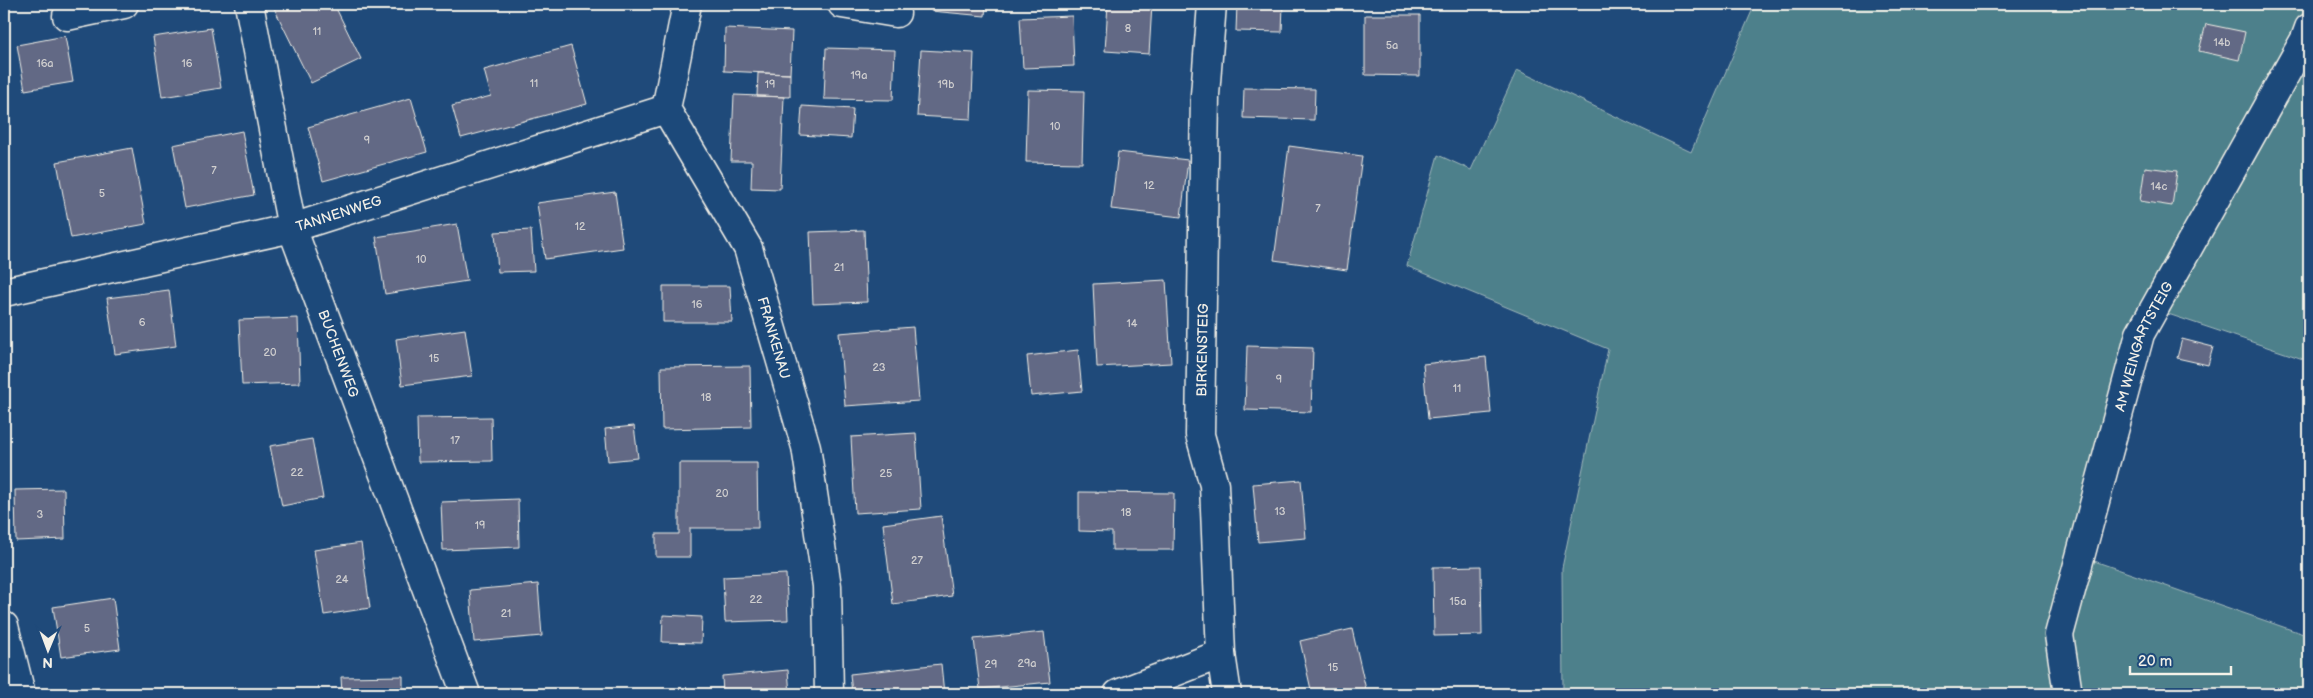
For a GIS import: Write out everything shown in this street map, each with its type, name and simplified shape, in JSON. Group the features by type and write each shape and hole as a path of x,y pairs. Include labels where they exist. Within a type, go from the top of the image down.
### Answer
{"street":[{"path":"67,16 124,4"},
{"name":"BUCHENWEG","path":"250,4 292,228 466,694"},
{"path":"666,109 687,4"},
{"path":"842,4 896,13"},
{"name":"BIRKENSTEIG","path":"1212,4 1205,95 1200,435 1214,485 1221,654 1226,694"},
{"name":"AM WEINGARTSTEIG","path":"2068,694 2059,635 2140,334 2305,39 2309,28"},
{"name":"TANNENWEG","path":"4,292 292,228 666,109"},
{"name":"FRANKENAU","path":"666,109 748,248 806,447 827,586 829,694"},
{"path":"4,626 8,670 21,694"},
{"path":"1118,694 1221,654"}],"green space":[{"path":"1755,4 2309,4 2309,361 2153,309 2080,556 2309,636 2309,694 1563,694 1562,568 1608,349 1407,266 1438,155 1471,170 1517,70 1691,152"}],"building":[{"path":"272,4 334,4 361,59 311,83"},
{"path":"932,4 986,4 985,16 931,11"},
{"path":"1108,4 1152,4 1149,54 1105,51"},
{"path":"1237,4 1283,4 1282,32 1236,31"},
{"path":"1365,15 1420,15 1420,76 1365,75"},
{"path":"1072,16 1074,66 1023,68 1020,18"},
{"path":"2206,24 2245,32 2239,60 2199,51"},
{"path":"211,28 221,88 162,97 153,37"},
{"path":"725,28 792,31 790,74 724,71"},
{"path":"65,36 73,82 25,90 17,45"},
{"path":"571,46 587,104 461,138 452,106 491,96 484,70"},
{"path":"826,48 895,50 893,100 824,99"},
{"path":"921,50 974,53 971,119 917,116"},
{"path":"758,73 790,74 790,97 757,96"},
{"path":"1244,88 1315,89 1314,120 1243,118"},
{"path":"1028,90 1084,91 1082,163 1026,162"},
{"path":"734,95 784,97 780,189 751,188 752,161 731,161"},
{"path":"411,98 427,152 323,181 308,127"},
{"path":"802,106 853,109 851,138 800,135"},
{"path":"242,131 254,195 185,208 173,145"},
{"path":"1289,146 1362,156 1347,270 1274,260"},
{"path":"132,148 146,224 71,238 57,162"},
{"path":"1118,152 1188,160 1181,217 1111,209"},
{"path":"2145,167 2177,171 2172,206 2140,201"},
{"path":"615,192 623,248 545,259 537,203"},
{"path":"457,224 467,281 385,294 376,237"},
{"path":"531,230 534,271 498,272 495,232"},
{"path":"864,230 867,302 813,304 810,232"},
{"path":"1166,280 1171,363 1097,367 1093,284"},
{"path":"663,286 730,286 732,322 663,322"},
{"path":"169,290 176,346 115,354 107,298"},
{"path":"298,318 300,383 242,385 239,320"},
{"path":"913,327 919,401 845,406 839,333"},
{"path":"465,329 472,376 402,385 396,339"},
{"path":"2182,339 2213,347 2208,365 2177,358"},
{"path":"1247,346 1313,348 1311,412 1245,410"},
{"path":"1078,350 1082,391 1031,396 1027,356"},
{"path":"1486,357 1491,413 1428,419 1423,364"},
{"path":"750,366 751,427 662,429 661,367"},
{"path":"491,417 492,461 418,462 417,418"},
{"path":"634,426 638,458 608,461 605,429"},
{"path":"916,433 921,509 855,513 851,437"},
{"path":"312,439 323,498 282,506 270,446"},
{"path":"679,463 757,463 758,528 690,528 690,557 656,557 656,534 679,534"},
{"path":"1301,480 1306,538 1258,542 1253,484"},
{"path":"64,489 65,539 16,541 15,490"},
{"path":"1079,492 1174,493 1173,550 1112,550 1112,532 1079,531"},
{"path":"518,499 519,547 443,550 441,502"},
{"path":"941,516 952,596 893,604 883,524"},
{"path":"361,543 370,608 324,615 314,550"},
{"path":"1481,566 1482,635 1434,636 1433,567"},
{"path":"786,574 788,620 725,622 723,577"},
{"path":"538,584 542,636 474,642 470,590"},
{"path":"113,598 120,649 61,657 53,607"},
{"path":"663,615 702,617 701,643 662,642"},
{"path":"1352,629 1367,694 1312,694 1300,641"},
{"path":"1044,632 1050,682 980,689 974,639"},
{"path":"941,664 944,694 852,694 850,674"},
{"path":"788,670 790,694 723,694 722,676"},
{"path":"403,676 403,694 342,694 341,677"}]}
